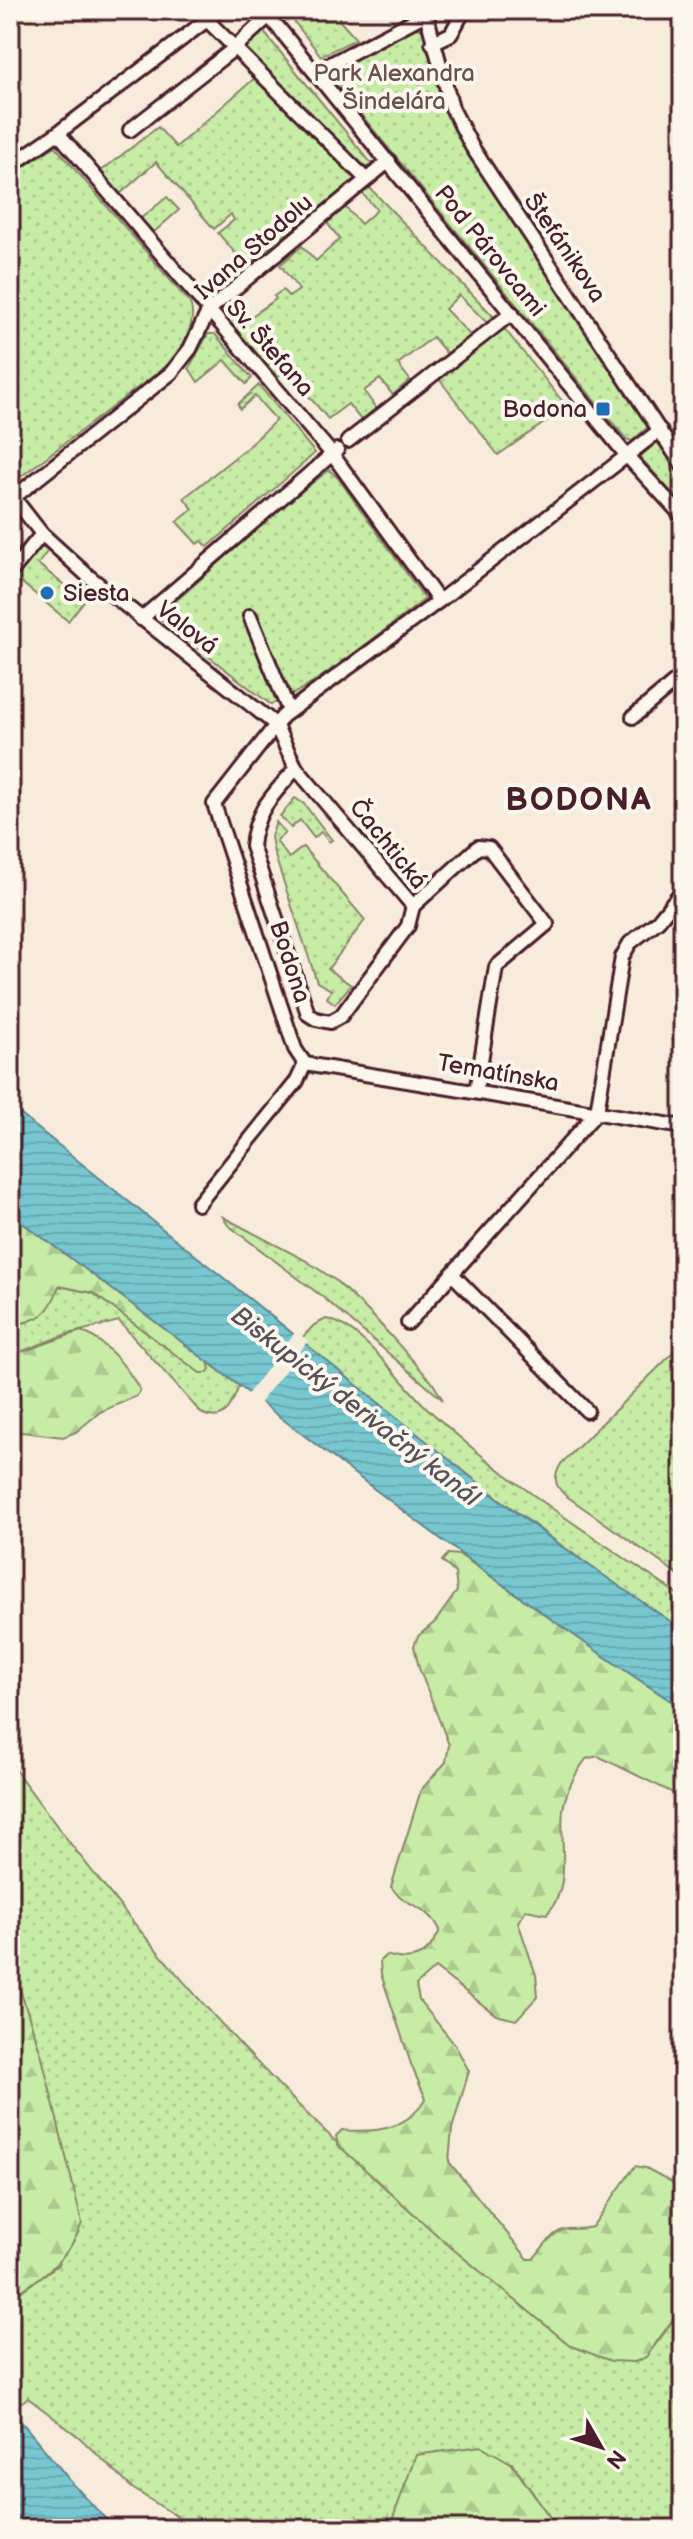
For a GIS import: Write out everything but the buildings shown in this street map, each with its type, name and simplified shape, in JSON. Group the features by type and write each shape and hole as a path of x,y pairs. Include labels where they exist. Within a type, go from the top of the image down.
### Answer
{"street":[{"path":"10,166 58,133 204,15 220,10"},
{"path":"432,43 451,34 464,10"},
{"path":"315,72 426,12"},
{"name":"Štefánikova","path":"426,12 452,108 472,147 683,466"},
{"path":"130,130 235,48 267,13"},
{"name":"Pod Párovcami","path":"267,13 627,456 683,517"},
{"path":"204,15 366,179"},
{"name":"Sv. Štefana","path":"58,133 104,190 334,452 439,601"},
{"name":"Ivana Stodolu","path":"12,496 171,373 190,349 209,310 389,161"},
{"path":"348,441 512,313"},
{"name":"Bodona","path":"305,1064 295,1049 214,804 275,724 289,711 439,601 660,430"},
{"path":"141,619 334,452"},
{"name":"Valová","path":"12,496 42,534 141,619 275,724"},
{"path":"10,573 42,534"},
{"path":"250,616 289,711"},
{"path":"633,717 683,675"},
{"name":"Čachtická","path":"275,724 296,768 413,906 408,926 341,1016 330,1022 308,1014 252,846 254,824 260,811 296,768"},
{"path":"413,906 478,847 489,848 547,924 496,967 476,1092"},
{"path":"408,1323 597,1112 622,957 630,943 658,921 683,890"},
{"path":"262,948 282,940"},
{"path":"198,1204 297,1081 305,1064"},
{"name":"Tematínska","path":"305,1064 683,1127"},
{"path":"452,1274 587,1411"}],"green space":[{"path":"285,10 341,10 339,20 356,39 321,56"},
{"name":"Park Alexandra Šindelára","path":"414,27 423,30 442,98 455,129 648,422 649,426 632,441 626,439 332,79 330,75 334,69"},
{"path":"263,31 372,164 366,168 244,47"},
{"path":"257,76 359,177 246,266 218,233 234,220 231,214 214,229 156,162 120,194 101,171 158,127 176,147"},
{"path":"55,146 190,303 192,319 188,334 170,363 15,481 10,474 10,176"},
{"path":"368,186 495,318 488,324 459,295 445,309 472,337 446,353 433,337 398,364 410,380 393,395 380,379 364,391 376,408 361,420 348,404 328,419 293,377 300,371 294,364 277,377 225,319 225,312 234,305 246,320 276,299 274,296 283,290 289,297 299,290 280,265 302,246 316,261 340,239 327,223 345,207 361,224 377,210 361,192"},
{"path":"167,197 179,210 153,233 140,219"},
{"path":"503,327 567,407 498,455 439,379"},
{"path":"208,334 215,334 252,378 246,384 225,360 198,382 189,368"},
{"path":"259,385 315,453 208,547 202,541 197,544 177,522 193,509 184,498 276,420 255,396 240,409 238,404"},
{"path":"659,440 683,475 683,495 673,494 640,457"},
{"path":"329,470 338,478 425,599 301,690 270,704 158,617 284,505"},
{"path":"40,547 49,549 38,564 84,601 68,621 16,578"},
{"path":"295,798 304,804 332,840 329,842 321,832 314,838 300,820 291,828 280,816"},
{"path":"276,822 285,833 276,841 289,858 303,847 365,920 328,969 351,985 335,1004 327,998 331,990 317,982 274,853 271,837"},
{"path":"10,1214 208,1361 210,1369 207,1373 200,1373 93,1293 59,1286 42,1315 10,1326"},
{"path":"223,1217 305,1260 335,1280 373,1316 432,1382 443,1400 324,1298 228,1225"},
{"path":"58,1286 93,1293 200,1372 207,1373 208,1361 239,1386 226,1412 216,1417 201,1413 119,1321 64,1335 10,1356 10,1326 41,1314 51,1303"},
{"path":"326,1319 339,1323 366,1343 426,1407 486,1459 683,1598 683,1630 536,1526 300,1340 314,1325"},
{"path":"81,1331 99,1341 129,1372 140,1390 137,1396 100,1412 76,1432 63,1437 10,1433 10,1356"},
{"path":"683,1343 683,1578 565,1495 556,1477 561,1464"},
{"path":"448,1554 460,1555 683,1709 683,1798 598,1756 586,1759 574,1777 563,1810 560,1891 547,1914 526,1910 518,1922 536,1975 538,1996 516,2020 496,2015 435,1968 416,1985 419,2000 455,2045 469,2071 452,2129 449,2162 528,2259 533,2259 552,2236 562,2230 592,2227 635,2166 646,2168 683,2188 683,2305 646,2357 635,2362 611,2361 571,2346 448,2245 338,2145 336,2136 342,2130 378,2130 400,2123 426,2099 381,1974 380,1961 386,1955 404,1959 419,1956 430,1947 440,1930 429,1915 403,1899 391,1887 421,1790 446,1762 449,1745 419,1668 414,1646 418,1636 435,1622 457,1591 455,1573 442,1561"},
{"path":"10,1763 94,1874 229,2033 327,2133 481,2271 587,2347 620,2361 632,2361 646,2354 683,2305 683,2529 558,2529 512,2463 390,2522 389,2529 188,2529 176,2516 132,2488 80,2438 28,2398 20,2403 10,2382 10,2299 59,2264 42,2057 10,1959 10,1860 15,1854 10,1847"},
{"path":"10,1959 42,2057 82,2223 62,2258 10,2299"},
{"path":"481,2446 511,2463 558,2529 389,2529 416,2455"}],"water":[{"name":"Biskupický derivačný kanál","path":"10,1106 497,1498 683,1630 683,1709 596,1651 427,1529 10,1214"},
{"path":"10,2408 73,2484 115,2529 10,2529"}],"pier":[{"path":"296,1331 308,1341 258,1405 246,1396"}],"place":[{"name":"Bodona","path":"603,409"},
{"name":"Siesta","path":"47,593"}],"district":[{"name":"BODONA","path":"579,800"}]}
